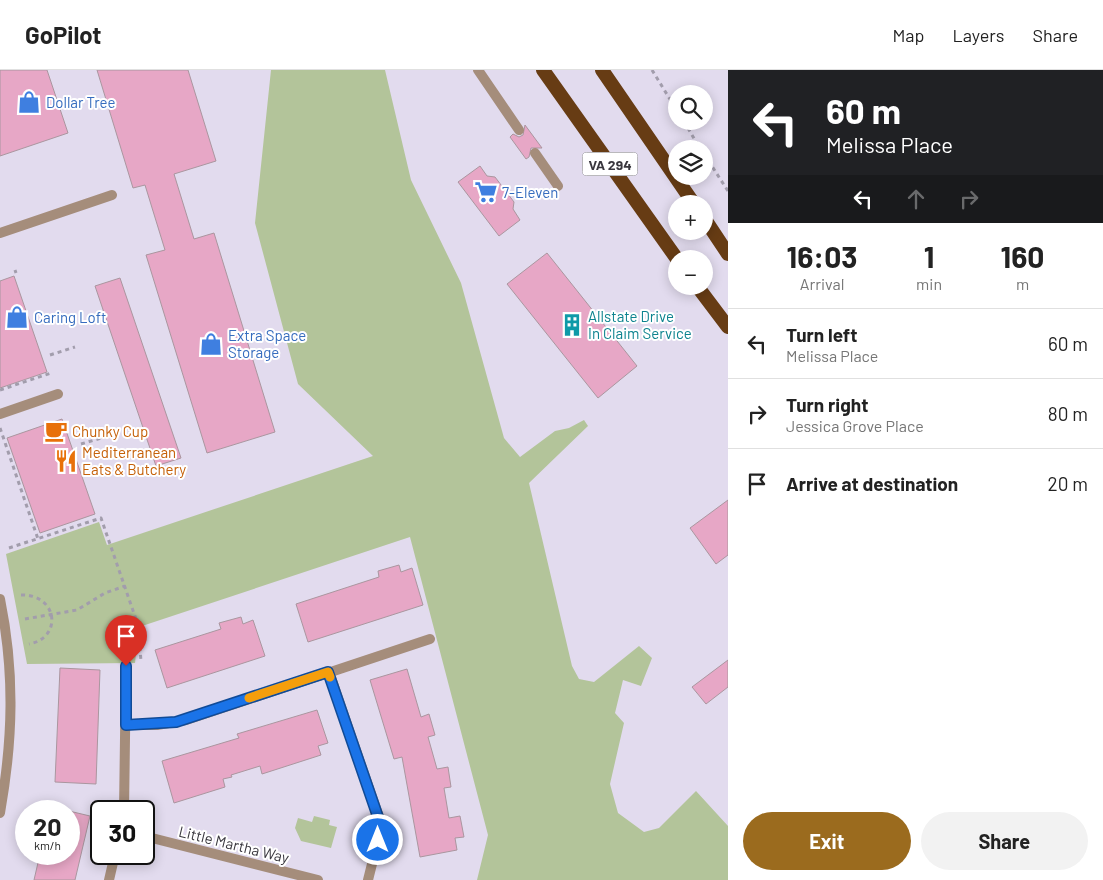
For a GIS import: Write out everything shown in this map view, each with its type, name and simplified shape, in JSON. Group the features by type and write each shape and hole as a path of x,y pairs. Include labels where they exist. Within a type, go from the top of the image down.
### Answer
{"highway":[{"name":"VA 294","path":"543,70 671,250"},
{"name":"VA 294","path":"602,70 688,195"},
{"path":"713,232 728,254"},
{"path":"704,295 728,327"}],"street":[{"path":"478,70 519,130"},
{"path":"535,153 558,186"},
{"path":"0,232 112,196"},
{"path":"0,414 58,394"},
{"path":"0,599 11,676 12,723 9,764 0,813"},
{"path":"126,725 176,722 430,639"},
{"path":"124,800 126,666"},
{"path":"328,672 378,817 378,840 368,880"},
{"name":"Little Martha Way","path":"155,839 318,880"},
{"path":"109,880 112,865"}],"path":[{"path":"652,70 668,96"},
{"path":"713,168 728,191"},
{"path":"50,355 75,347"},
{"path":"0,390 51,373"},
{"path":"0,427 38,539"},
{"path":"81,444 105,437"},
{"path":"9,548 101,518 138,625 140,661"},
{"path":"26,619 77,610 105,593 125,586"},
{"path":"21,595 34,595 43,600 52,615 51,625 47,634 40,641 29,644"}],"green space":[{"path":"271,70 385,70 411,180 461,283 504,438 520,457 555,431 569,428 584,420 588,426 529,483 572,666 579,679 594,682 639,646 652,658 641,686 623,680 615,713 624,723 610,784 618,813 644,832 659,828 696,791 728,826 728,880 477,880 488,835 410,537 139,627 135,663 27,664 6,554 99,522 107,545 373,456 298,384 255,223"},
{"path":"314,816 330,820 329,825 337,827 331,848 301,841 295,828 298,818 312,822"}],"building":[{"name":"Dollar Tree","path":"0,70 47,70 68,133 0,156"},
{"name":"Extra Space Storage","path":"97,70 188,70 216,161 174,174 194,239 214,233 275,432 207,453 146,255 165,250 145,185 133,188"},
{"path":"525,125 542,148 531,148 529,157 526,159 510,137 513,134 519,137 523,135"},
{"name":"7-Eleven","path":"480,166 487,176 495,177 514,202 513,209 520,220 499,236 458,182"},
{"name":"Allstate Drive In Claim Service","path":"547,253 637,366 598,398 507,284"},
{"path":"14,276 47,372 0,388 0,281"},
{"path":"120,278 181,458 156,466 95,286"},
{"path":"62,419 95,514 40,533 7,438"},
{"path":"728,500 728,555 716,564 690,528"},
{"path":"399,565 401,572 412,568 423,605 308,642 296,604 379,577 378,571"},
{"path":"241,617 243,624 253,620 265,656 167,688 155,650 221,629 219,623"},
{"path":"728,660 728,687 706,704 692,687"},
{"path":"60,668 100,670 96,784 55,782"},
{"path":"407,669 421,717 429,714 435,735 428,737 437,769 448,767 451,787 444,788 449,818 460,816 464,837 455,838 457,850 420,857 402,757 394,759 370,680"},
{"path":"317,710 328,743 318,746 321,755 262,774 260,766 231,775 232,777 223,779 225,787 174,803 162,761 239,738 237,734"},
{"path":"80,814 90,816 80,859"},
{"path":"37,865 79,865 75,880 34,880"}],"slow traffic":[{"path":"249,698 328,672 330,677"}],"place":[{"name":"Dollar Tree","path":"29,102"},
{"name":"7-Eleven","path":"486,192"},
{"name":"Caring Loft","path":"17,317"},
{"name":"Allstate Drive In Claim Service","path":"572,325"},
{"name":"Extra Space Storage","path":"211,344"},
{"name":"Chunky Cup","path":"56,431"},
{"name":"Mediterranean Eats & Butchery","path":"66,461"}],"route":[{"path":"126,666 126,725 157,724 186,720 328,672 380,823 378,840"}]}
